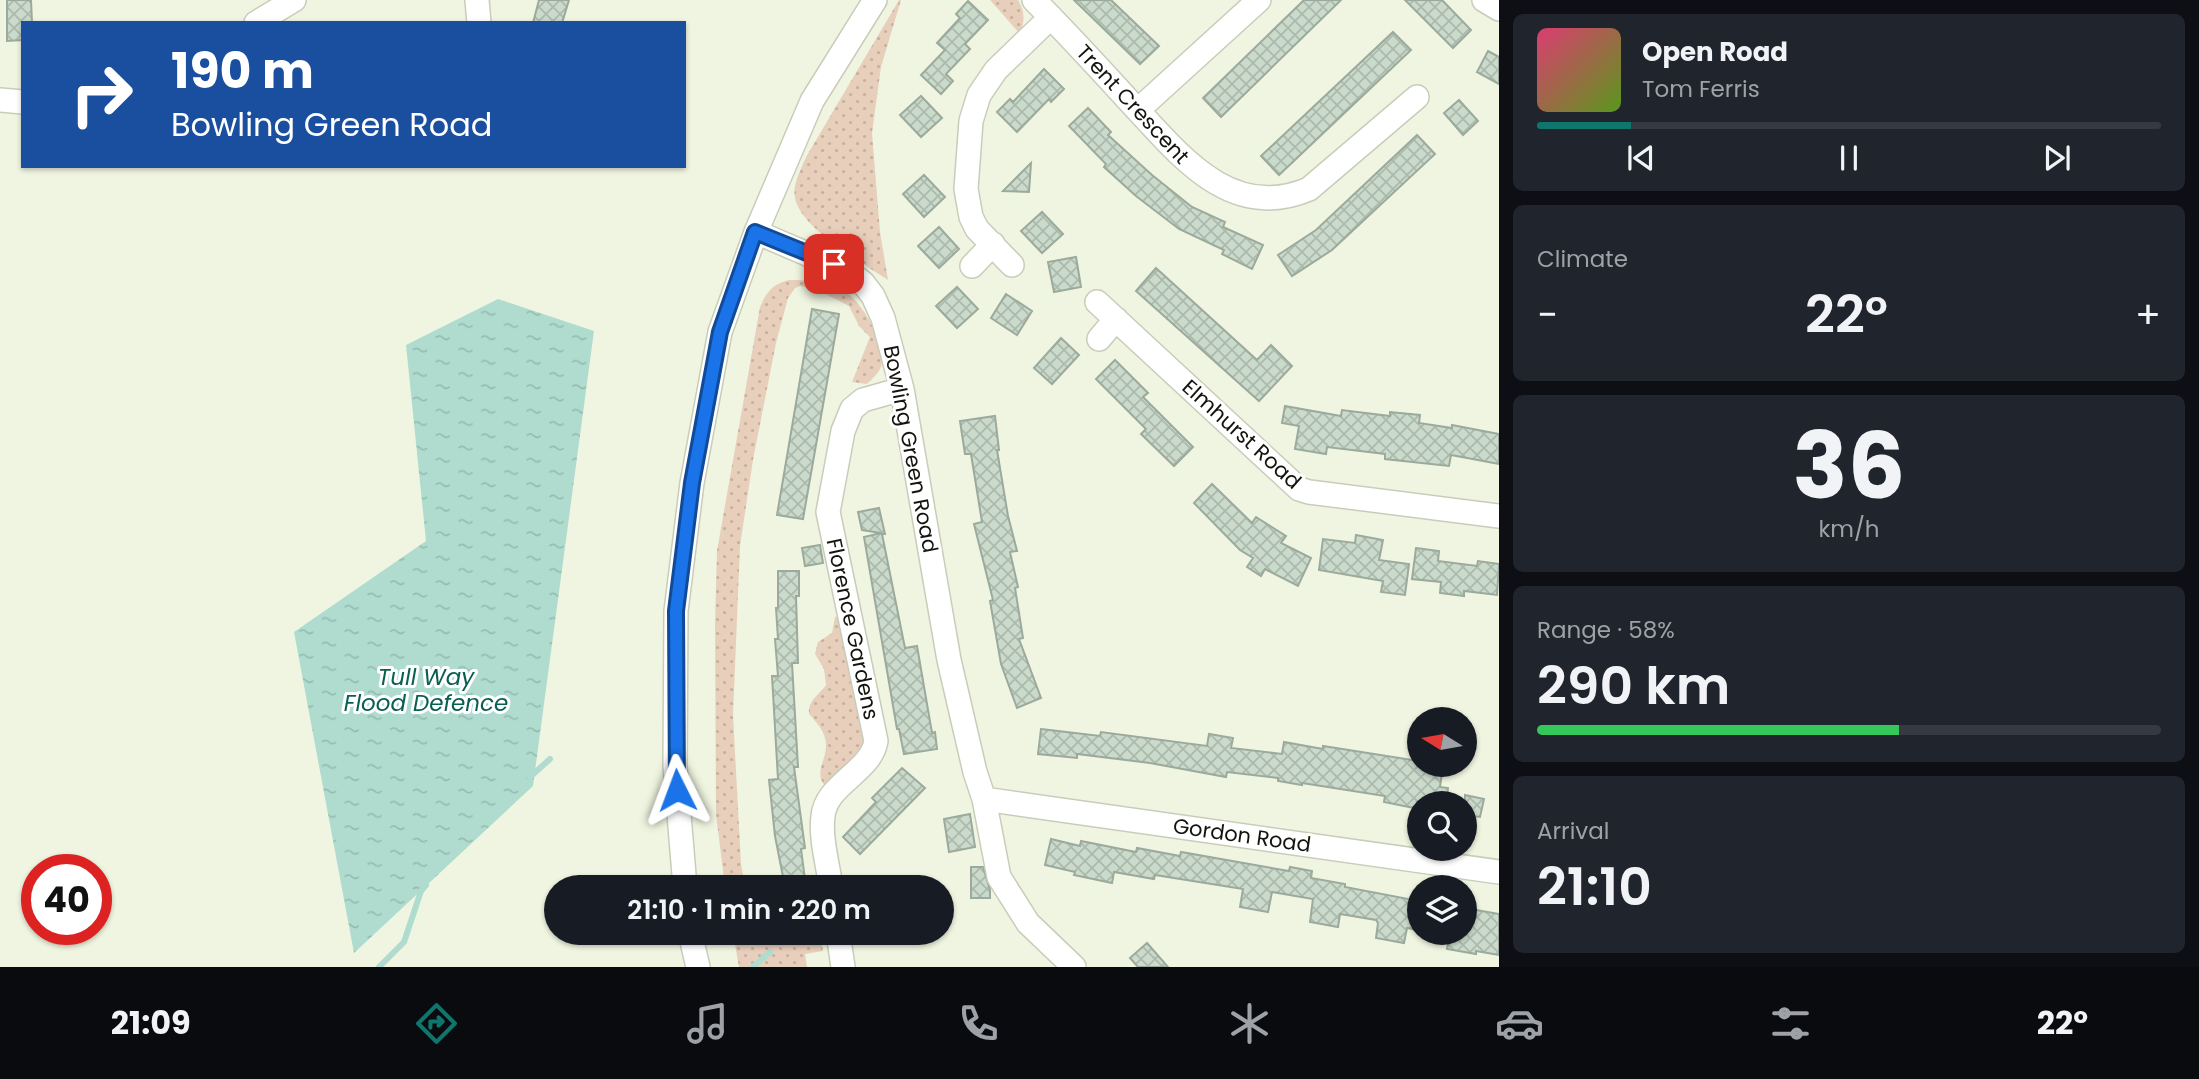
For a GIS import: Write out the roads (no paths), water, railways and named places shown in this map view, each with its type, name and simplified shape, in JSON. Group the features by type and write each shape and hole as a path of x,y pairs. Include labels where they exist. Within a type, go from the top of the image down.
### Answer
{"street":[{"path":"259,21 294,0"},
{"path":"477,0 479,21"},
{"name":"Trent Crescent","path":"1034,0 1169,146 1195,170 1242,194 1274,199 1292,197 1309,189 1417,97"},
{"path":"1138,110 1259,0"},
{"path":"1484,0 1499,9"},
{"path":"684,875 675,766 676,611 692,483 720,332 755,232 812,101 871,1"},
{"path":"1012,265 977,229 967,203 973,108 996,70 1051,17"},
{"path":"0,100 21,102"},
{"name":"Bowling Green Road","path":"755,232 834,264 863,283 873,296 883,318 902,390 949,660 975,772 984,799 999,877 1020,914 1074,967"},
{"path":"972,266 993,244"},
{"name":"Elmhurst Road","path":"1097,302 1299,489 1499,516"},
{"path":"1099,339 1116,319"},
{"name":"Florence Gardens","path":"829,875 823,812 829,799 871,754 876,741 828,512 843,431 852,409 863,400 902,390"},
{"name":"Gordon Road","path":"984,799 1499,872"},
{"path":"693,945 698,967"},
{"path":"840,945 843,967"}],"water":[{"name":"Tull Way Flood Defence","path":"498,299 594,331 533,786 354,953 294,632 426,541 406,345"}],"waterway":[{"path":"530,777 550,759"},
{"path":"379,967 404,942 421,891 426,885"},
{"path":"753,967 770,952"}]}
